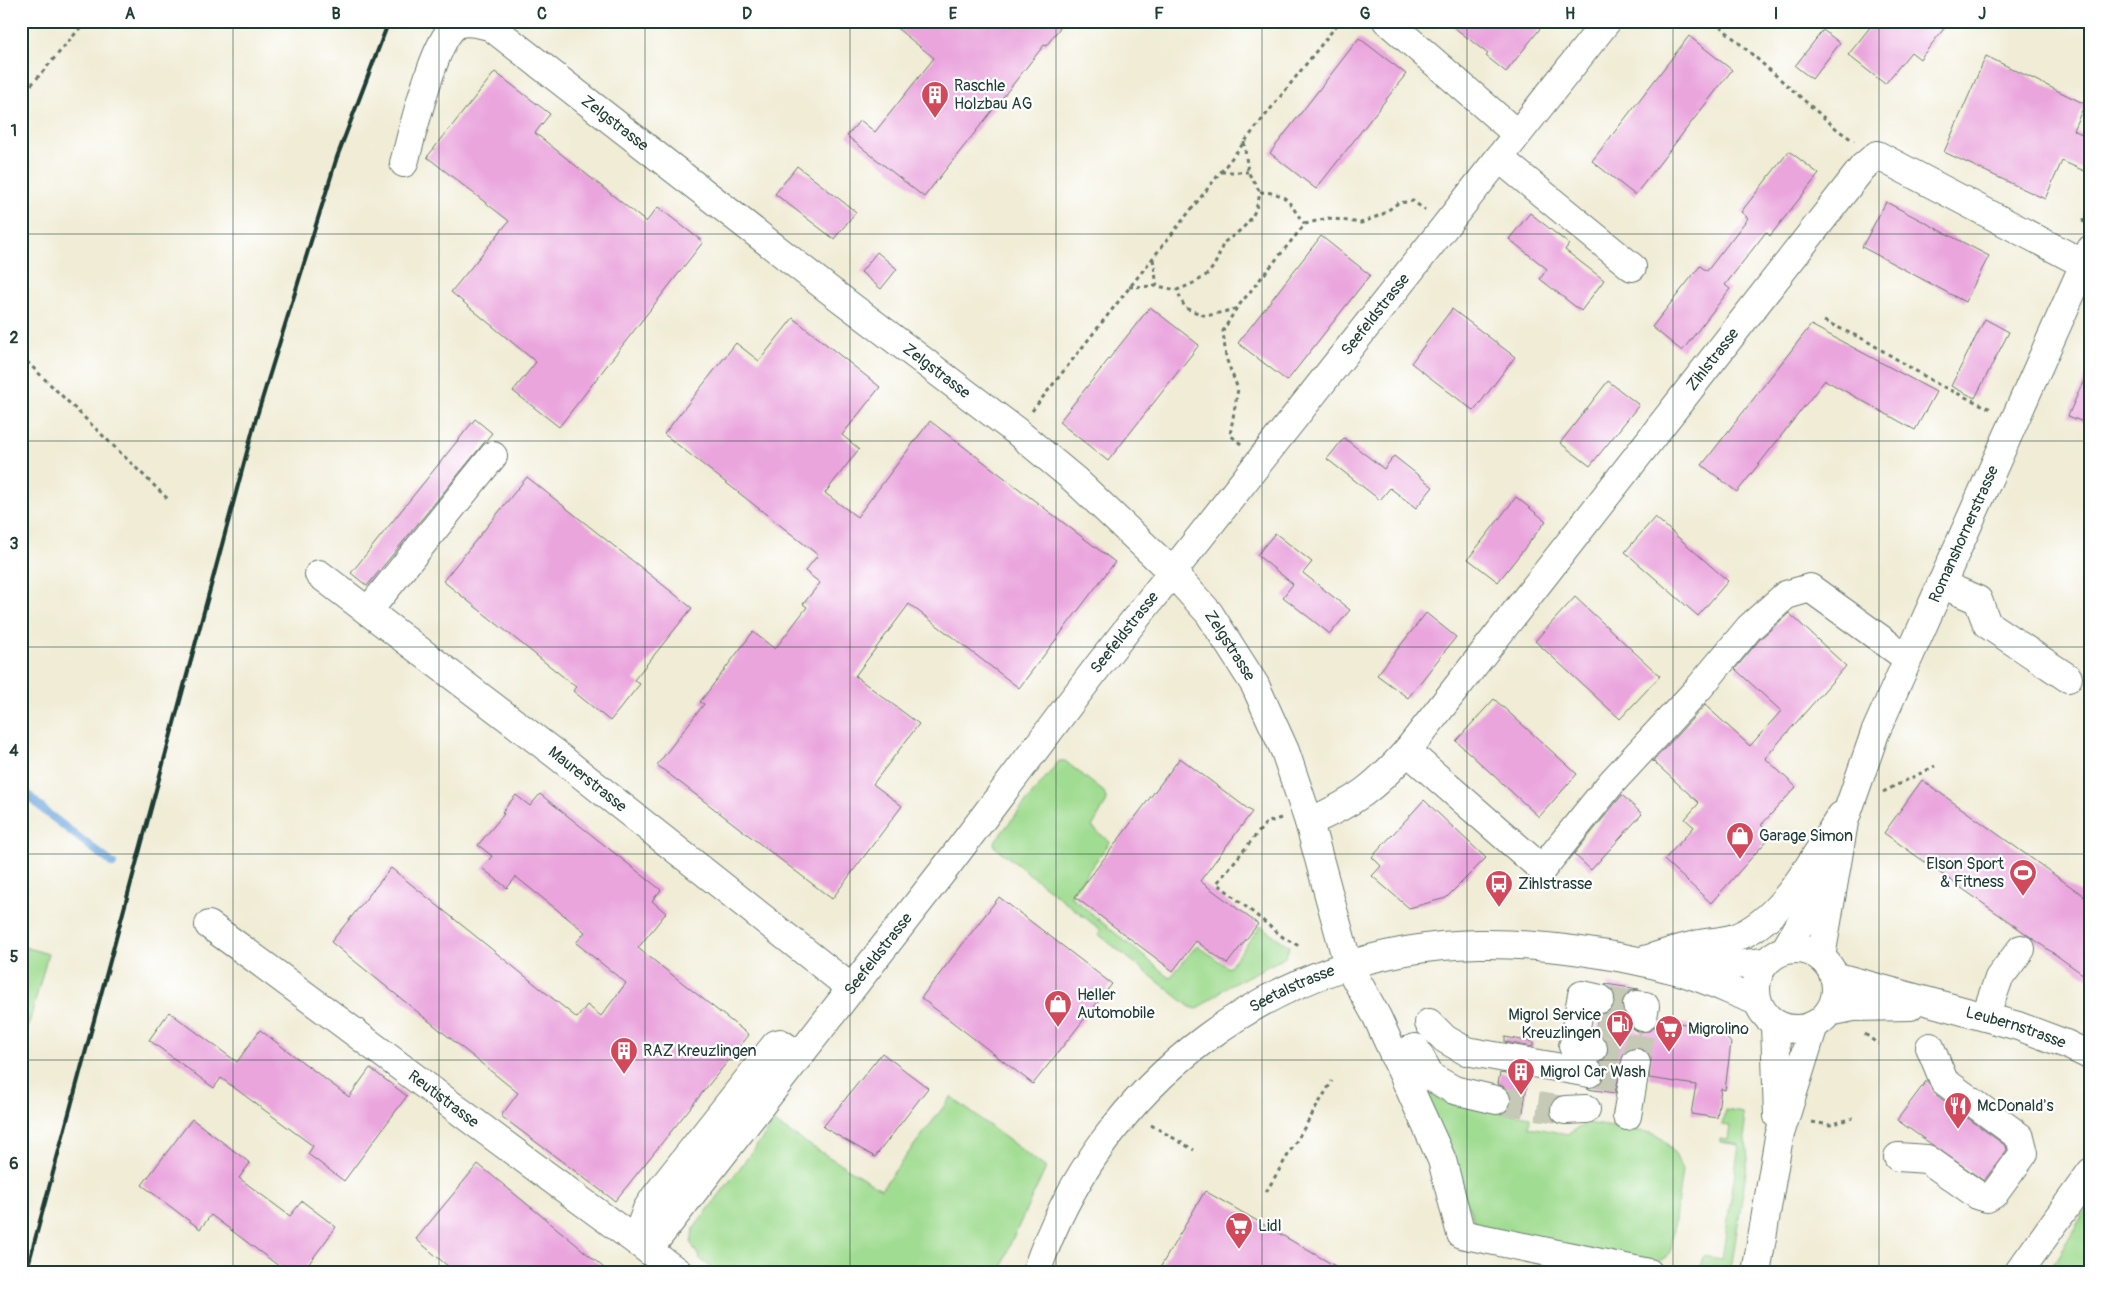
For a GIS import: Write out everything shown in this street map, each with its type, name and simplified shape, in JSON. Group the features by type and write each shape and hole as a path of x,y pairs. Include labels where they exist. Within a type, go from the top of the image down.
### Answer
{"street":[{"path":"1387,21 1517,134"},
{"name":"Seefeldstrasse","path":"642,1245 798,1056 1172,572 1607,21"},
{"name":"Zelgstrasse","path":"404,163 436,54 447,36 456,25 472,22 490,26 828,290 1016,431 1076,480 1172,572 1209,613 1255,685 1285,751 1297,819 1348,965 1377,1017 1442,1160 1461,1234 1611,1269"},
{"path":"1877,155 2087,256"},
{"name":"Zihlstrasse","path":"1297,819 1344,807 1362,795 1387,773 1407,751 1857,174 1877,155"},
{"path":"1498,158 1632,267"},
{"name":"Romanshornerstrasse","path":"1828,966 1856,806 1874,733 2087,256"},
{"path":"368,611 493,456"},
{"name":"Maurerstrasse","path":"319,574 558,756 851,988"},
{"path":"1941,584 1978,600 1987,624 2068,678"},
{"path":"1407,751 1542,869 1612,782 1699,688 1749,628 1786,595 1810,588 1907,658"},
{"path":"1640,962 1695,945 1734,938 1754,929 1770,916 1856,806"},
{"name":"Romanshornerstrasse","path":"1775,956 1807,912 1835,838 1856,806"},
{"name":"Reutistrasse","path":"209,925 323,1007 463,1114 679,1273"},
{"name":"Seetalstrasse","path":"1036,1273 1059,1214 1090,1158 1140,1096 1174,1062 1244,1011 1286,990 1348,965 1408,952 1479,944 1549,948 1640,962 1677,970 1757,1001"},
{"path":"1756,1273 1779,1137 1821,1018 1834,1000 1836,988 1828,966 1799,948 1775,956 1758,974 1755,987 1757,1001 1767,1018 1787,1029 1801,1029 1821,1018"},
{"path":"1985,1017 1999,978 2021,949"},
{"name":"Seetalstrasse","path":"1677,970 1775,956"},
{"name":"Leubernstrasse","path":"1828,966 1937,1006 1985,1017 2066,1044 2091,1056"},
{"name":"Leubernstrasse","path":"1821,1018 1878,1006 1937,1006"},
{"path":"1429,1024 1445,1039 1466,1051 1586,1033"},
{"path":"1775,1024 1779,1137"},
{"path":"1898,1157 1927,1159 1979,1196 1987,1198 1994,1194 2024,1153 2023,1142 2016,1133 1944,1081 1930,1047"},
{"path":"1394,1056 1415,1048 1431,1077 1454,1090 1496,1100"},
{"path":"1628,1116 1632,1074"},
{"path":"2018,1273 2091,1172"},
{"path":"1611,1269 1649,1273"}],"path":[{"path":"21,97 86,21"},
{"path":"1016,431 1340,21"},
{"path":"1714,21 1839,132 1877,155"},
{"path":"1129,288 1157,286 1177,290 1202,280 1217,264 1223,243 1241,231 1257,210 1260,192 1248,172 1244,142"},
{"path":"1221,172 1248,172"},
{"path":"1260,192 1276,193 1289,201 1305,224"},
{"path":"1260,460 1230,435 1238,389 1226,358 1223,331 1236,309 1305,224 1328,218 1361,223 1383,214 1398,203 1413,201 1445,226"},
{"path":"1152,258 1157,286"},
{"path":"1177,290 1185,308 1206,316 1236,309"},
{"path":"1824,321 1865,340 1939,385 1998,412"},
{"path":"21,356 168,499"},
{"path":"1856,806 1935,766"},
{"path":"1297,819 1266,823 1217,883 1284,938 1301,947"},
{"path":"1860,1031 1878,1044"},
{"path":"1266,1192 1332,1081"},
{"path":"1806,1121 1830,1125 1853,1118"},
{"path":"1148,1123 1194,1150"}],"green space":[{"path":"1059,761 1065,761 1104,792 1107,801 1092,827 1110,842 1070,896 1170,978 1197,945 1228,968 1261,926 1289,946 1286,957 1227,987 1197,1009 1190,1007 1098,934 1101,930 995,847 994,842"},
{"path":"21,946 48,954 21,1053"},
{"path":"1408,1057 1429,1090 1448,1103 1530,1117 1529,1127 1568,1134 1587,1123 1652,1133 1664,1140 1675,1154 1682,1170 1671,1249 1667,1258 1653,1263 1483,1228 1474,1221"},
{"path":"951,1097 1046,1168 1011,1242 1000,1273 718,1273 700,1259 691,1243 694,1228 774,1123 881,1189"},
{"path":"1725,1110 1743,1113 1748,1159 1731,1269 1720,1273 1706,1273 1701,1265 1703,1256 1722,1259 1739,1145 1720,1142 1720,1139 1728,1140 1730,1126 1722,1125"},
{"path":"2091,1201 2091,1273 2048,1273"}],"building":[{"path":"888,21 1065,21 924,197 847,136 860,120 875,132 934,58"},
{"path":"1446,21 1546,21 1506,72 1486,56 1488,54"},
{"path":"1875,21 1950,21 1920,59 1911,52 1885,84 1848,55"},
{"path":"1823,30 1840,43 1812,79 1795,66"},
{"path":"1689,36 1732,70 1635,195 1592,161"},
{"path":"1359,38 1406,74 1316,189 1270,153"},
{"path":"1986,56 2085,104 2073,130 2091,138 2091,174 2062,161 2045,199 1944,152"},
{"path":"495,72 550,114 535,133 646,222 658,207 703,242 559,427 513,391 536,362 451,292 509,221 427,157"},
{"path":"1789,151 1819,174 1770,236 1766,232 1725,285 1730,289 1682,351 1652,327 1700,266 1707,271 1748,218 1741,212"},
{"path":"797,166 856,212 834,239 775,194"},
{"path":"1886,202 1989,256 1965,302 1862,247"},
{"path":"1530,213 1569,244 1565,250 1604,280 1581,311 1540,279 1547,269 1509,239"},
{"path":"1321,236 1370,275 1287,381 1238,343"},
{"path":"877,252 897,269 881,289 861,272"},
{"path":"1150,307 1199,345 1108,461 1059,422"},
{"path":"1452,309 1515,357 1474,411 1411,363"},
{"path":"793,318 880,387 842,435 859,449 825,493 857,517 930,421 1115,562 1019,688 909,604 855,676 919,724 873,784 902,806 832,899 657,765 704,704 700,702 753,632 775,649 807,607 803,604 820,583 805,571 818,555 664,434 736,343 759,361"},
{"path":"1985,319 2009,332 1975,398 1951,386"},
{"path":"1811,325 1936,392 1915,430 1825,380 1737,492 1702,465"},
{"path":"2091,364 2091,425 2068,416"},
{"path":"1608,381 1639,405 1590,466 1560,443"},
{"path":"475,419 492,433 367,586 351,573"},
{"path":"1344,438 1384,469 1394,456 1433,487 1416,508 1390,488 1380,500 1327,459"},
{"path":"527,477 692,608 634,680 640,684 610,721 573,691 576,687 443,581"},
{"path":"1516,497 1546,521 1498,582 1468,559"},
{"path":"1655,517 1728,581 1698,616 1625,552"},
{"path":"1275,533 1312,562 1303,573 1350,610 1330,634 1283,597 1293,584 1257,555"},
{"path":"1575,597 1660,676 1620,719 1535,641"},
{"path":"1426,613 1456,637 1408,698 1377,675"},
{"path":"1789,613 1846,666 1765,758 1796,787 1761,825 1772,835 1711,903 1664,860 1694,827 1685,819 1699,803 1653,761 1705,705 1750,746 1781,711 1735,669 1760,639"},
{"path":"1494,699 1577,774 1539,817 1456,741"},
{"path":"1180,758 1252,812 1200,881 1258,924 1227,964 1196,941 1173,971 1075,897"},
{"path":"1922,780 2091,901 2091,980 1884,833"},
{"path":"540,794 661,890 652,901 666,913 638,948 749,1035 615,1201 501,1116 518,1093 331,942 391,868 577,1018 587,1005 601,1016 626,983 576,943 585,932 516,877 507,888 482,868 492,856 478,845 504,814 502,812 516,795 530,806"},
{"path":"1622,795 1642,814 1591,870 1574,854"},
{"path":"1424,800 1486,858 1446,898 1409,908 1372,876 1381,866 1372,857"},
{"path":"999,897 1112,984 1033,1084 921,998"},
{"path":"1605,984 1639,989 1631,990 1625,995 1622,1004 1633,1029 1640,1032 1649,1031 1655,1027 1658,1020 1719,1029 1731,1043 1725,1090 1721,1089 1717,1118 1691,1114 1696,1085 1649,1078 1651,1058 1646,1051 1639,1048 1630,1049 1624,1053 1615,1093 1587,1089 1601,1083 1604,1075 1600,1063 1608,1051 1608,1044 1603,1037 1595,1034 1598,1014 1605,1014 1611,1010 1615,1002 1615,994"},
{"path":"169,1012 237,1062 260,1030 349,1097 370,1068 407,1096 344,1181 308,1154 313,1146 221,1078 214,1088 149,1040"},
{"path":"1505,1037 1533,1042 1533,1047 1505,1042"},
{"path":"882,1053 928,1088 875,1157 823,1127"},
{"path":"1500,1073 1528,1078 1523,1112 1508,1110 1511,1096 1506,1088 1498,1084"},
{"name":"McDonald's","path":"1927,1080 1935,1094 2006,1146 2007,1150 1984,1181 1897,1120"},
{"path":"192,1119 250,1163 239,1178 290,1216 302,1201 336,1227 302,1273 288,1273 211,1215 200,1229 142,1185"},
{"path":"478,1164 610,1273 456,1273 416,1239"},
{"name":"Lidl","path":"1205,1191 1268,1227 1347,1273 1157,1273"}],"waterway":[{"path":"21,788 46,812 113,864"}],"tunnel":[{"path":"1600,999 1637,1005"},
{"path":"1636,1063 1643,1017"},
{"path":"1597,1021 1642,1029"},
{"path":"1593,1049 1637,1057"},
{"path":"1589,1073 1625,1079"},
{"path":"1496,1100 1565,1110"}],"railway":[{"path":"26,1273 255,422 337,157 389,21"}],"place":[{"name":"Raschle Holzbau AG","path":"935,119"},
{"name":"Garage Simon","path":"1740,860"},
{"name":"Elson Sport & Fitness","path":"2023,897"},
{"name":"Zihlstrasse","path":"1499,908"},
{"name":"Heller Automobile","path":"1058,1028"},
{"name":"Migrol Service Kreuzlingen","path":"1620,1048"},
{"name":"Migrolino","path":"1669,1053"},
{"name":"RAZ Kreuzlingen","path":"624,1075"},
{"name":"Migrol Car Wash","path":"1521,1096"},
{"name":"McDonald's","path":"1958,1130"},
{"name":"Lidl","path":"1239,1250"}]}
